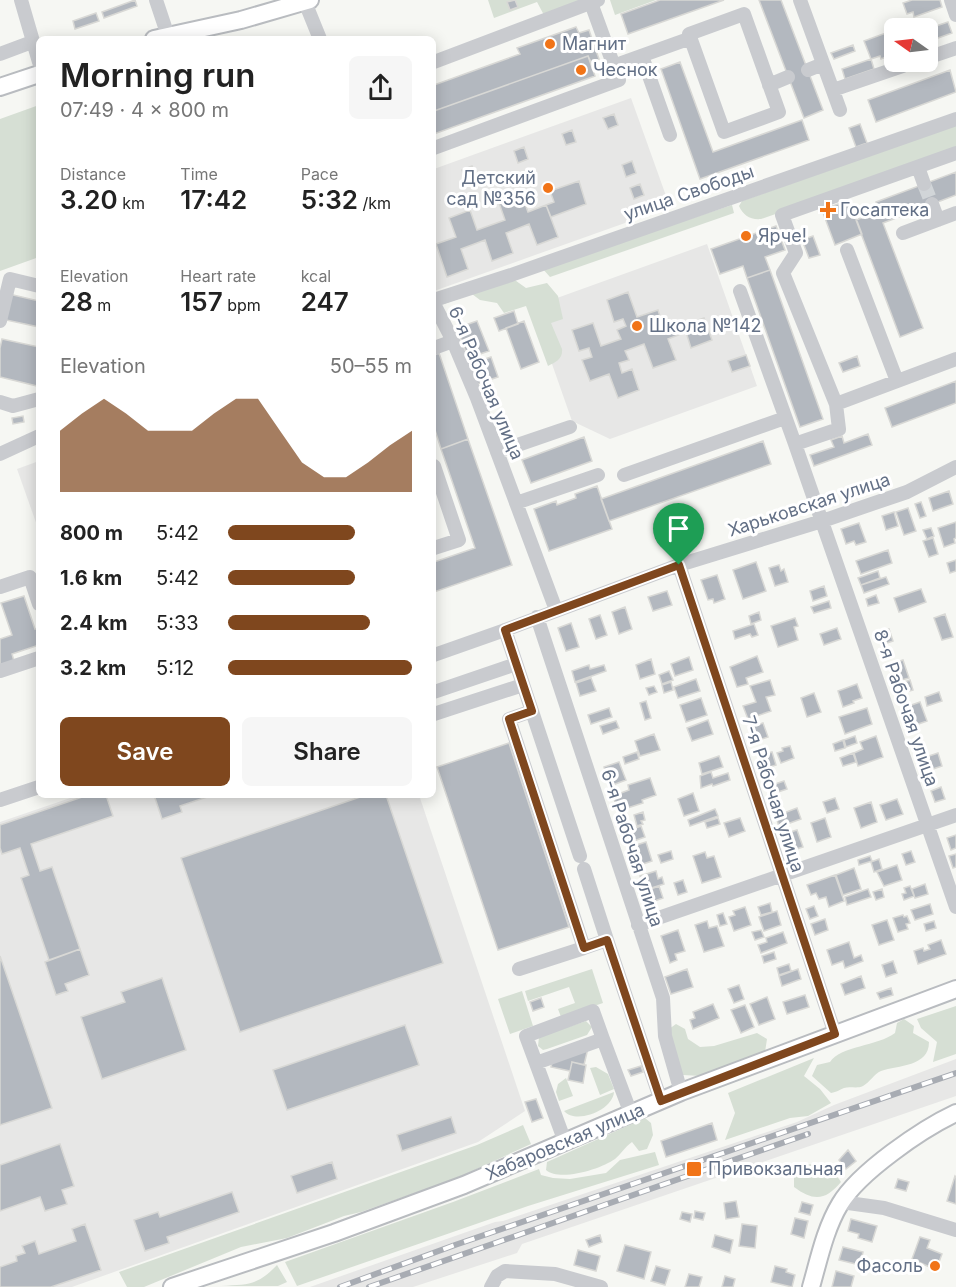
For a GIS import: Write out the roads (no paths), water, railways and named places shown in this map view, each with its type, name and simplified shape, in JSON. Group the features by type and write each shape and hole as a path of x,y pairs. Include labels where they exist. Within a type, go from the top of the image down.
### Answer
{"main road":[{"path":"166,36 241,20 308,1"},
{"path":"0,87 36,75"},
{"name":"Хабаровская улица","path":"172,1287 334,1233 464,1185 681,1092 956,989"},
{"path":"811,1287 828,1228 841,1202 864,1176 900,1148 956,1113"}],"street":[{"path":"21,0 36,53"},
{"path":"156,0 161,36"},
{"path":"801,0 840,110"},
{"path":"951,0 956,15"},
{"path":"308,1 319,36"},
{"path":"436,61 594,1 619,80 436,147"},
{"path":"744,14 769,85 779,112 724,132 689,34 744,14"},
{"path":"613,66 691,38"},
{"path":"0,54 32,42"},
{"path":"938,54 956,48"},
{"path":"642,56 670,135"},
{"path":"807,70 823,64"},
{"path":"833,90 886,72"},
{"path":"769,85 788,77"},
{"name":"улица Свободы","path":"436,301 956,119"},
{"path":"795,444 839,429 836,404 783,273 796,253 782,214 956,153"},
{"path":"918,167 924,184"},
{"path":"932,204 938,220"},
{"path":"903,233 956,213"},
{"path":"847,250 897,381"},
{"path":"0,321 10,279 36,285"},
{"name":"8-я Рабочая улица","path":"740,291 956,907"},
{"name":"6-я Рабочая улица","path":"436,306 453,341 497,452 556,610"},
{"path":"436,347 453,341"},
{"path":"836,404 956,359"},
{"path":"0,402 13,406 36,400"},
{"path":"624,475 785,418"},
{"path":"497,452 570,427"},
{"path":"1,453 36,437"},
{"name":"Харьковская улица","path":"436,654 679,565 907,492 956,467"},
{"path":"436,472 459,540 436,548"},
{"path":"516,503 597,475"},
{"name":"7-я Рабочая улица","path":"679,565 835,1034"},
{"path":"0,586 30,577 36,595"},
{"name":"6-я Рабочая улица","path":"537,618 663,998 665,1036 681,1092"},
{"path":"505,630 661,1101"},
{"path":"0,671 36,659"},
{"path":"436,691 516,664"},
{"path":"436,713 523,685"},
{"path":"532,711 509,719 584,948"},
{"path":"0,800 36,788"},
{"path":"638,925 956,815"},
{"path":"519,969 607,940"},
{"path":"565,1142 526,1036 593,1011 631,1114"},
{"path":"536,1063 603,1039"},
{"path":"841,1202 884,1208 956,1230"},
{"path":"491,1287 497,1276 505,1271 555,1274 602,1287"}],"tunnel":[{"path":"924,184 932,204"}],"railway":[{"path":"340,1287 455,1245 956,1073"},
{"path":"369,1287 808,1134"}],"place":[{"name":"Магнит","path":"550,44"},
{"name":"Чеснок","path":"581,70"},
{"name":"Детский сад №356","path":"548,188"},
{"name":"Госаптека","path":"828,210"},
{"name":"Ярче!","path":"746,236"},
{"name":"Школа №142","path":"637,326"},
{"name":"Привокзальная","path":"694,1169"},
{"name":"Фасоль","path":"935,1266"}]}
